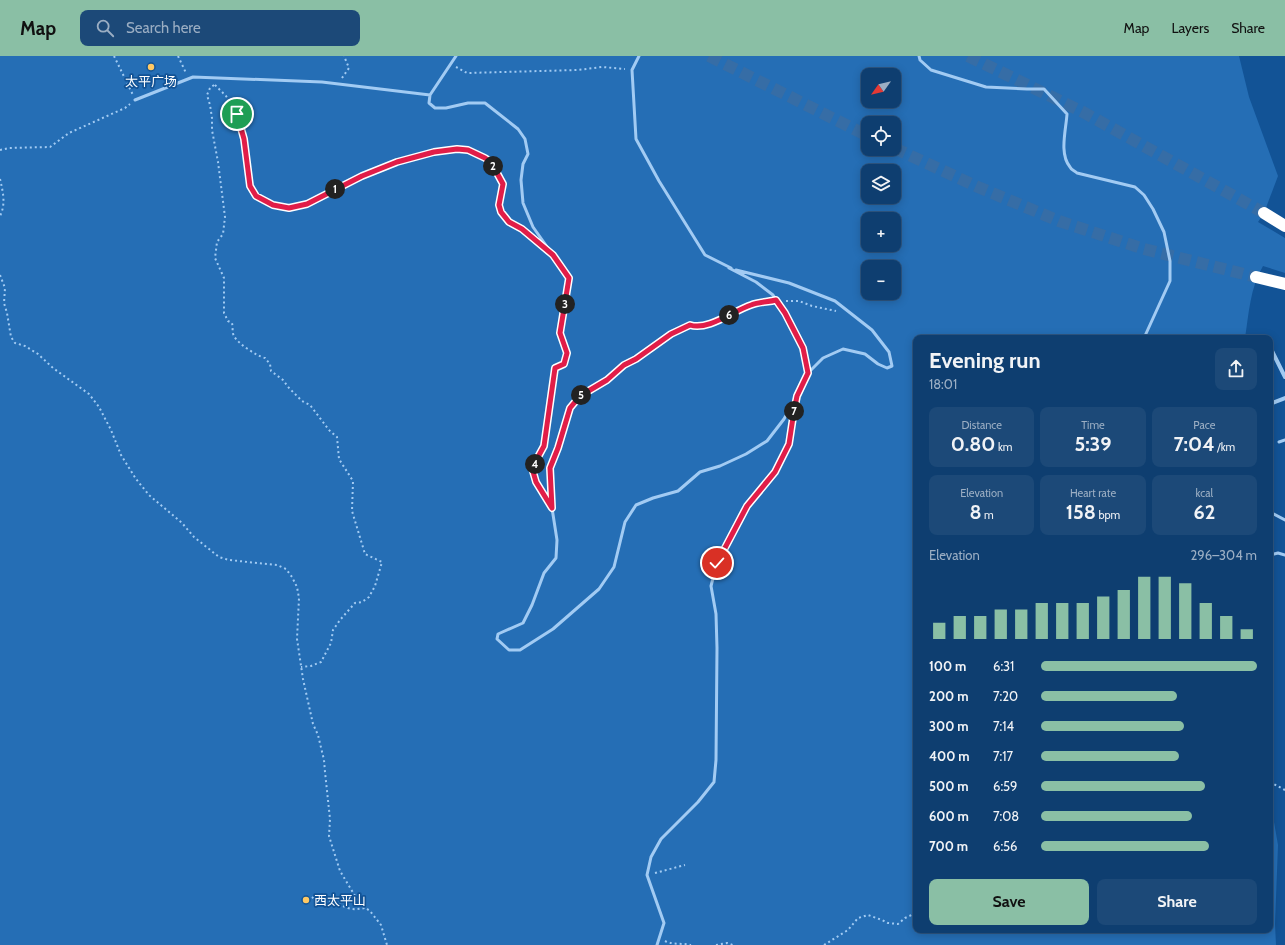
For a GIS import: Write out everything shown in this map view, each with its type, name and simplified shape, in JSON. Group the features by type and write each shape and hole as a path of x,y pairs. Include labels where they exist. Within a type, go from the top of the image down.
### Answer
{"highway":[{"path":"1264,213 1282,224"},
{"path":"1256,277 1285,284"}],"street":[{"path":"1273,353 1285,377"},
{"path":"1273,403 1285,398"}],"lane":[{"path":"456,56 430,95 429,103 435,108 446,108 468,103 485,103 518,129 525,138 528,154 524,164 521,180 522,203 533,227 569,278 560,333 567,353 564,364 555,368 544,446 532,468 536,482 552,508 557,540 556,558 544,573 532,605 523,623 498,634 497,639 508,650 520,650 553,630 599,589 614,567 625,522 636,505 653,498 678,491 700,472 720,466 746,454 767,441 784,419 808,373 823,358 844,349 865,354 878,364 887,368 892,366 889,352 872,330 835,301 789,283 729,268"},
{"path":"639,56 632,70 636,139 659,182 705,255 756,282 773,295 785,313 803,348 808,373"},
{"path":"919,56 920,60 931,70 986,87 1027,90 1044,89 1067,114 1064,153 1070,168 1077,173 1127,184 1135,187 1144,195 1153,209 1164,232 1170,261 1170,281 1145,335"},
{"path":"135,100 193,77 322,82 430,95"},
{"path":"657,945 664,922 647,875 651,857 661,839 698,802 714,782 716,760 717,648 716,614 711,586 717,563 747,506 775,472 789,444 797,396"},
{"path":"1279,442 1285,440"},
{"path":"1273,514 1285,520"},
{"path":"1273,554 1278,553 1285,555"}],"path":[{"path":"0,150 9,148 50,147 69,133 124,108 135,100 114,56"},
{"path":"178,56 188,79"},
{"path":"338,84 348,68 344,56"},
{"path":"451,64 467,73 578,70 602,67 632,70"},
{"path":"208,77 226,96 237,114 244,139 250,186 256,196 273,205 289,208 307,204 362,176 397,162 434,152 457,149 468,150 491,162 503,184 499,205 501,212 509,222 522,229 533,239"},
{"path":"214,84 210,88 207,95 212,118 212,130 218,162 224,217 223,234 217,242 214,258 224,278 224,313 228,320 232,323 234,336 246,348 260,357 265,358 270,364 271,371 283,380 302,401 310,405 329,430 337,437 339,459 353,481 352,511 364,554 382,562 375,586 369,597 362,602 355,603 340,620 333,630 331,643 321,662 311,666 301,667"},
{"path":"0,178 4,199 0,216"},
{"path":"0,275 5,288 4,303 11,337 15,343 25,346 38,354 65,377 89,394 99,407 121,454 136,479 149,495 182,523 194,537 219,558 277,565 286,569 292,577 297,587 299,598 297,639 305,693 324,760 330,819 329,836 340,871 360,904 381,925 387,945"},
{"path":"552,508 550,468 558,448 570,408 580,396 607,380 624,365 636,359 681,329 690,325 697,327 713,322 752,304 776,300 799,301 825,309 849,312"},
{"path":"1273,784 1285,790"},
{"path":"647,875 685,865"},
{"path":"312,897 320,904 332,901 337,902 349,909 365,908"},
{"path":"824,945 848,930 858,918 868,915 888,923 898,924 905,918 913,915"},
{"path":"659,939 671,944 682,943 691,945"},
{"path":"716,945 727,943 733,945"}],"shaded area":[{"path":"0,56 1239,56 1249,97 1278,176 1264,213 1258,222 1285,238 1285,273 1263,266 1255,283 1245,335 913,335 913,933 1273,933 1273,816 1278,845 1275,924 1276,945 0,945"}],"tunnel":[{"path":"709,56 861,132"},
{"path":"968,56 1083,112 1264,213"},
{"path":"901,151 978,187 1059,221 1144,249 1256,277"}],"place":[{"name":"太平广场","path":"151,67"},
{"name":"西太平山","path":"306,900"}],"route":[{"path":"237,114 244,139 249,167 250,186 256,196 273,205 289,208 307,204 362,176 397,162 434,152 457,149 468,150 491,162 503,184 499,205 501,212 509,222 522,229 553,255 569,278 560,333 567,353 564,364 555,368 551,386 550,412 544,446 532,468 536,482 552,508 550,468 558,448 570,408 580,396 607,380 624,365 636,359 671,334 681,329 690,325 697,327 713,322 752,304 776,300 785,313 803,348 808,373 797,396 789,444 775,472 747,506 717,563"}]}
